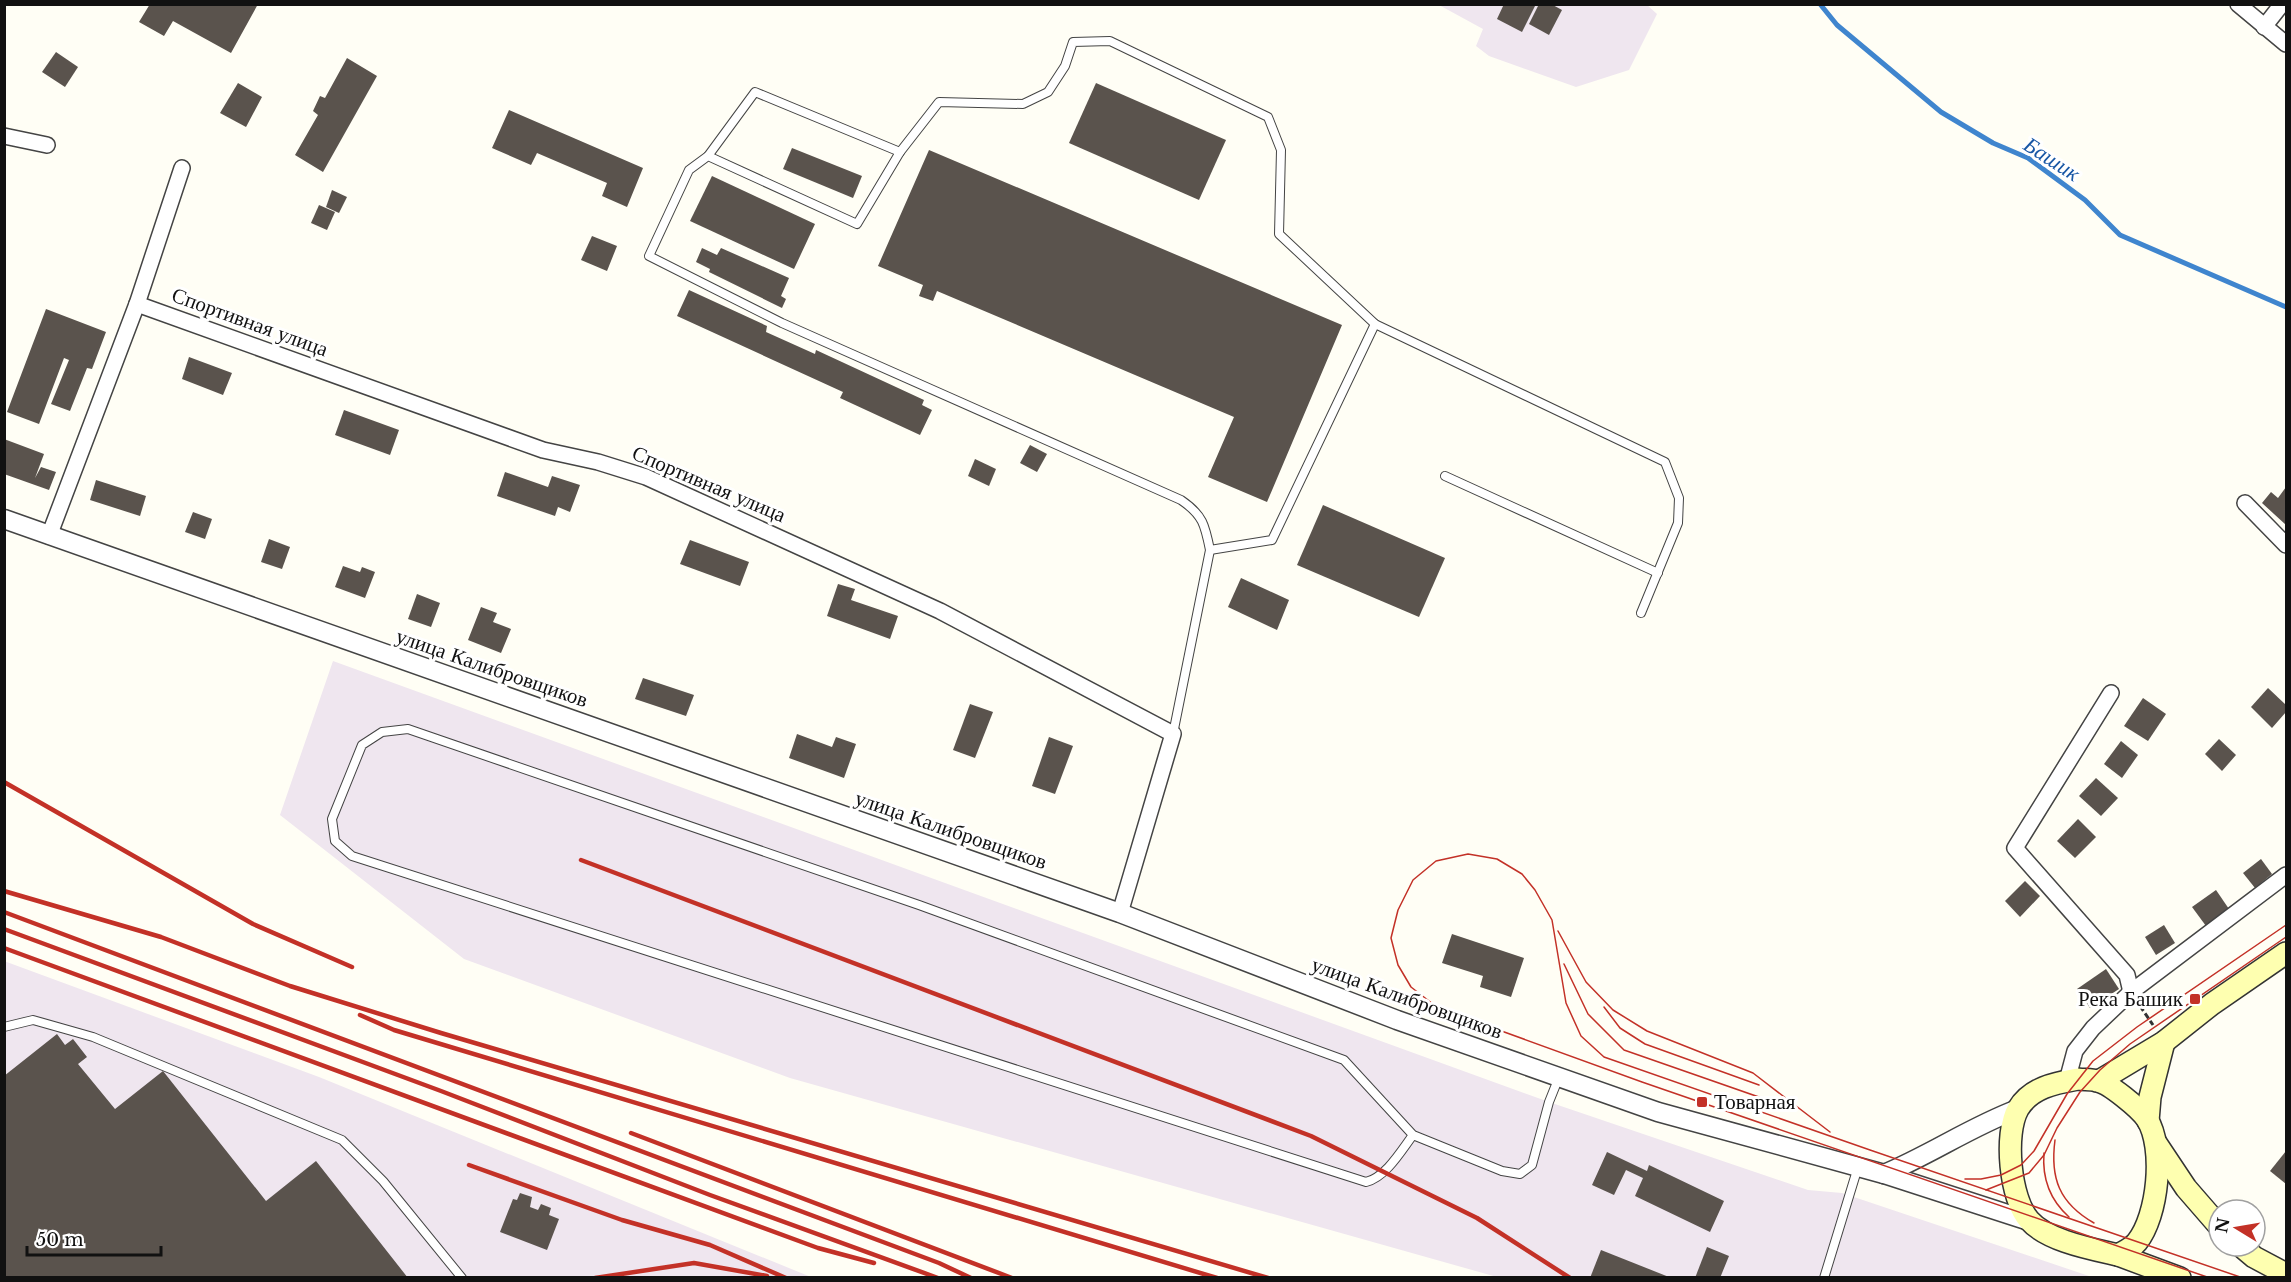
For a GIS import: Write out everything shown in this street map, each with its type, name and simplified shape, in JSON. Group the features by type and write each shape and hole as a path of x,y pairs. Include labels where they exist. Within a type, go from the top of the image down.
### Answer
{"main road":[{"path":"2099,1081 2164,1042 2212,1004 2286,953"},
{"path":"2148,1121 2150,1097 2164,1042"},
{"path":"2118,1255 2137,1242 2152,1216 2157,1178 2155,1142 2148,1121 2138,1108 2099,1081 2078,1079 2048,1084 2029,1097 2018,1109 2012,1129 2012,1169 2020,1201 2029,1221 2042,1231 2082,1247 2118,1255 2180,1278"},
{"path":"2155,1142 2186,1188 2207,1212"},
{"path":"2256,1258 2286,1274"}],"street":[{"path":"2238,4 2286,44"},
{"path":"2264,27 2282,4"},
{"path":"4,136 47,146"},
{"path":"49,536 137,304 182,168"},
{"name":"Спортивная улица","path":"137,304 543,450 598,462 646,477 940,611 1173,734"},
{"path":"2245,503 2286,545"},
{"name":"улица Калибровщиков","path":"4,519 1120,913 1397,1020 1658,1112 1884,1174 2029,1221"},
{"path":"2111,693 2015,848 2127,975 2131,992"},
{"path":"1120,913 1173,734"},
{"path":"2067,1081 2076,1051 2092,1028 2131,992 2286,875"},
{"path":"1884,1174 1909,1164 1998,1116 2018,1109"}],"lane":[{"path":"708,156 857,224 900,152 939,102 1023,104 1048,92 1065,66 1073,42 1110,41 1268,117 1281,150 1279,234 1376,324 1665,462 1679,498 1678,523 1641,614"},
{"path":"900,152 754,92 708,156 689,170 649,256 782,323 1181,500 1196,510 1205,526 1210,549 1173,734"},
{"path":"1210,549 1272,540 1376,324"},
{"path":"1445,476 1658,573"},
{"path":"1413,1135 1383,1172 1366,1182 352,856 335,841 332,819 362,745 382,732 408,729 919,905 1344,1060 1413,1135 1502,1171 1520,1174 1532,1165 1549,1102 1559,1077"},
{"path":"4,1027 33,1020 93,1037 342,1140 383,1181 462,1278"},
{"path":"1824,1278 1858,1167"}],"path":[{"path":"2131,992 2164,1042"}],"shaded area":[{"path":"1646,4 1657,14 1629,70 1576,87 1489,56 1476,46 1483,29 1439,5"},
{"path":"333,661 1549,1102 1808,1190 1842,1193 2092,1277 1497,1277 790,1078 464,959 280,815"},
{"path":"4,961 319,1077 811,1277 5,1277"}],"building":[{"path":"150,4 258,4 231,53 173,21 164,36 139,22"},
{"path":"1504,4 1535,6 1522,32 1497,19"},
{"path":"1539,4 1551,4 1562,10 1549,35 1529,24"},
{"path":"56,52 78,67 65,87 42,72"},
{"path":"347,58 377,76 323,172 295,155 318,115 313,111 320,96 325,98"},
{"path":"238,83 262,97 246,127 220,113"},
{"path":"1096,83 1226,140 1199,200 1069,143"},
{"path":"509,110 643,168 627,207 602,196 607,183 537,153 531,165 492,148"},
{"path":"792,148 862,176 853,198 783,169"},
{"path":"929,150 1342,325 1267,502 1208,477 1234,417 937,291 933,301 919,296 923,285 878,266"},
{"path":"712,176 815,224 794,269 690,221"},
{"path":"332,190 347,197 339,213 326,207"},
{"path":"319,205 335,212 327,230 311,223"},
{"path":"592,236 617,246 607,271 581,260"},
{"path":"702,248 717,255 721,248 789,278 781,296 786,299 782,308 709,272 710,269 696,262"},
{"path":"689,290 767,326 766,332 815,354 816,350 924,400 922,405 932,410 920,435 840,398 843,392 677,316"},
{"path":"46,309 106,332 92,369 87,368 70,411 51,404 69,360 64,358 39,424 7,412"},
{"path":"189,357 232,373 223,395 182,379"},
{"path":"344,410 399,430 390,455 335,435"},
{"path":"4,439 44,454 35,478 41,467 56,472 49,490 4,474"},
{"path":"1030,445 1047,454 1037,472 1020,463"},
{"path":"975,459 996,469 989,486 968,476"},
{"path":"505,472 548,487 552,476 580,485 570,512 558,507 555,516 497,496"},
{"path":"96,480 146,496 140,516 90,500"},
{"path":"2286,487 2286,525 2262,503 2271,492 2278,498"},
{"path":"1323,505 1445,558 1419,617 1297,565"},
{"path":"193,512 212,519 205,539 185,532"},
{"path":"269,539 290,547 282,569 261,562"},
{"path":"690,540 749,562 740,586 680,564"},
{"path":"343,566 360,572 362,567 375,572 365,598 335,587"},
{"path":"1241,578 1289,600 1277,630 1228,607"},
{"path":"838,584 855,589 851,600 898,616 890,639 827,616"},
{"path":"417,594 440,603 431,627 408,619"},
{"path":"481,607 497,613 493,622 511,629 501,653 468,640"},
{"path":"643,678 694,695 686,716 635,699"},
{"path":"2268,688 2286,705 2286,712 2272,728 2251,707"},
{"path":"2143,698 2166,714 2148,741 2124,726"},
{"path":"970,704 993,712 975,758 953,750"},
{"path":"797,734 832,747 836,737 856,744 844,778 789,758"},
{"path":"1049,737 1073,746 1055,794 1032,786"},
{"path":"2219,739 2236,755 2222,771 2205,754"},
{"path":"2121,741 2138,755 2122,778 2104,764"},
{"path":"2096,778 2118,798 2101,816 2079,796"},
{"path":"2078,819 2096,837 2075,858 2057,841"},
{"path":"2261,859 2272,874 2255,888 2243,873"},
{"path":"2025,881 2040,896 2020,917 2005,901"},
{"path":"2216,890 2229,909 2206,926 2192,907"},
{"path":"2164,925 2175,943 2156,955 2145,937"},
{"path":"1452,934 1524,958 1511,997 1480,987 1483,976 1442,963"},
{"path":"2106,969 2119,989 2090,1008 2077,989"},
{"path":"57,1034 65,1045 73,1039 87,1057 78,1064 115,1109 163,1071 266,1201 316,1161 408,1278 4,1278 4,1076"},
{"path":"2286,1151 2286,1184 2270,1171"},
{"path":"1607,1152 1647,1171 1649,1165 1724,1201 1710,1232 1635,1196 1643,1178 1626,1170 1614,1195 1592,1185"},
{"path":"520,1193 532,1197 530,1207 538,1210 541,1204 551,1208 549,1215 559,1219 547,1250 500,1232 513,1199 517,1200"},
{"path":"1707,1247 1729,1256 1720,1278 1695,1278"},
{"path":"1601,1250 1669,1277 1669,1278 1590,1278"}],"waterway":[{"name":"Башик","path":"1820,4 1837,25 1941,112 1993,143 2028,158 2085,200 2120,235 2286,307"}],"tram line":[{"path":"2210,1278 1642,1082 1438,1008 1411,987 1398,965 1391,938 1398,910 1413,880 1436,861 1468,854 1497,859 1522,874 1535,890 1552,920 1566,1003 1581,1036 1604,1057 2243,1278"},
{"path":"1965,1179 2001,1175 2021,1165 2034,1151 2067,1094 2093,1061 2137,1027 2286,925"},
{"path":"1558,931 1586,982 1613,1010 1647,1031 1753,1073 1830,1132"},
{"path":"1986,1190 2029,1173 2044,1155 2057,1128 2080,1092 2100,1070 2130,1044 2286,937"},
{"path":"1564,964 1588,1014 1624,1050 1796,1110"},
{"path":"1604,1007 1620,1028 1645,1044 1759,1085"},
{"path":"2055,1140 2054,1166 2060,1188 2072,1207 2094,1223"},
{"path":"2044,1153 2044,1171 2052,1196 2069,1217"}],"railway":[{"path":"4,782 253,924 352,967"},
{"path":"581,860 1311,1136 1477,1218 1570,1278"},
{"path":"4,891 161,937 290,986 441,1033 1268,1278"},
{"path":"4,912 939,1263 971,1278"},
{"path":"4,929 441,1091 710,1195 938,1278"},
{"path":"4,948 818,1248 874,1263"},
{"path":"360,1015 394,1030 1217,1278"},
{"path":"631,1133 1012,1278"},
{"path":"469,1165 622,1220 710,1245 786,1278"},
{"path":"595,1278 694,1263 767,1276"}],"place":[{"name":"Река Башик","path":"2195,999"},
{"name":"Товарная","path":"1702,1102"}]}
